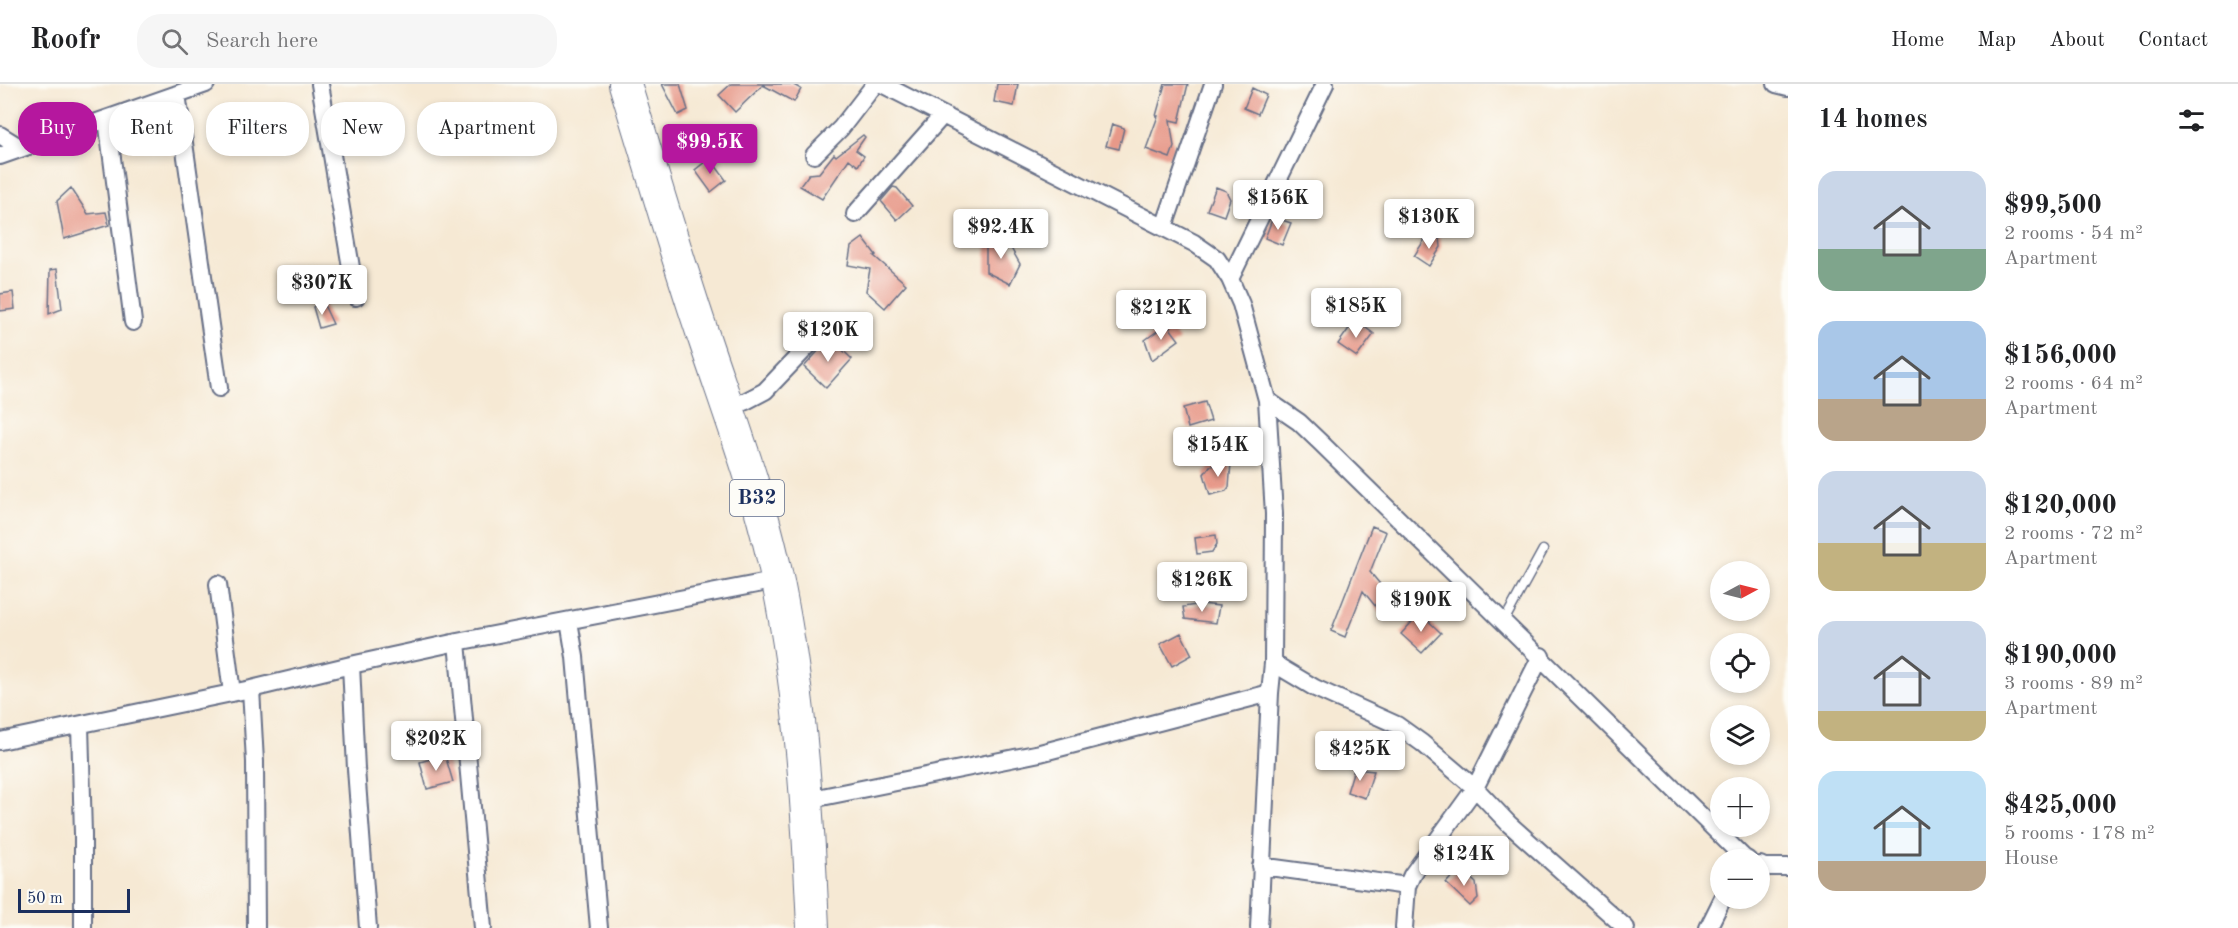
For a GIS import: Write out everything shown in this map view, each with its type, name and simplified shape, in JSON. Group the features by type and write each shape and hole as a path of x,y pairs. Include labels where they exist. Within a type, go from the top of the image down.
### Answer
{"highway":[{"name":"B32","path":"625,84 692,302 754,486 778,580 800,716 807,800 813,928"}],"street":[{"path":"97,121 206,84"},
{"path":"320,84 356,297"},
{"path":"814,155 841,128 875,84"},
{"path":"882,84 1194,243 1217,260 1230,279 1241,304 1267,400 1274,514 1274,663 1270,693 1259,928"},
{"path":"1164,227 1213,84"},
{"path":"1230,279 1325,84"},
{"path":"1776,84 1788,87"},
{"path":"177,94 219,388"},
{"path":"855,214 943,115"},
{"path":"107,118 133,322"},
{"path":"0,135 18,146"},
{"path":"0,156 18,149"},
{"path":"728,408 765,391 826,327"},
{"path":"1267,400 1299,422 1541,656 1734,849"},
{"path":"0,741 251,689 351,664 457,642 778,580"},
{"path":"218,584 232,693"},
{"path":"569,621 575,657 599,928"},
{"path":"457,642 483,928"},
{"path":"1404,928 1407,886 1414,871 1475,788 1541,656"},
{"path":"1274,663 1315,688 1397,724 1475,788 1509,824 1626,928"},
{"path":"351,664 368,928"},
{"path":"251,689 255,762 256,928"},
{"path":"807,800 1040,753 1270,693"},
{"path":"80,725 83,928"},
{"path":"1261,866 1407,886"},
{"path":"1770,867 1788,867"},
{"path":"1708,928 1718,909"}],"lane":[{"path":"1504,621 1543,550"}],"building":[{"path":"662,84 680,84 688,110 678,115"},
{"path":"731,84 792,84 801,89 794,102 763,85 735,112 719,95"},
{"path":"997,84 1018,84 1014,106 994,102"},
{"path":"1165,84 1188,84 1179,122 1170,120 1174,147 1170,158 1146,149 1158,116 1156,116"},
{"path":"1252,88 1266,95 1258,114 1244,108"},
{"path":"1112,124 1124,128 1119,149 1106,146"},
{"path":"863,135 865,137 856,150 864,156 858,166 849,159 822,199 800,186 809,174 819,173 834,154 836,156"},
{"path":"710,158 726,180 711,192 695,170"},
{"path":"893,187 897,188 912,206 897,220 881,201"},
{"path":"1216,187 1226,191 1230,199 1224,216 1207,210"},
{"path":"71,188 88,214 106,212 109,225 64,239 57,201"},
{"path":"1273,217 1291,223 1282,245 1265,238"},
{"path":"1004,236 1020,264 1010,284 986,272 986,246"},
{"path":"1427,236 1440,238 1441,247 1429,266 1414,256"},
{"path":"863,238 876,255 874,256 906,284 885,308 866,291 870,269 848,265 851,247"},
{"path":"57,269 62,309 49,314 50,270"},
{"path":"13,292 15,309 0,311 0,294"},
{"path":"322,301 333,324 319,328 313,307"},
{"path":"1355,320 1374,334 1357,357 1338,344"},
{"path":"1167,324 1179,340 1152,360 1145,340"},
{"path":"830,338 852,359 826,388 804,367"},
{"path":"1205,402 1211,421 1188,428 1183,408"},
{"path":"1231,463 1229,487 1226,491 1210,495 1204,474 1210,466"},
{"path":"1372,526 1386,532 1370,572 1399,607 1385,618 1363,591 1345,637 1331,631"},
{"path":"1216,535 1217,544 1212,552 1197,554 1195,538"},
{"path":"1202,604 1219,606 1216,623 1185,619 1183,607"},
{"path":"1420,613 1441,633 1422,653 1401,634"},
{"path":"1181,633 1192,655 1172,666 1160,644"},
{"path":"445,755 453,782 427,789 420,762"},
{"path":"1354,769 1374,771 1365,798 1347,792"},
{"path":"1460,868 1476,883 1478,898 1470,906 1446,883"}]}
